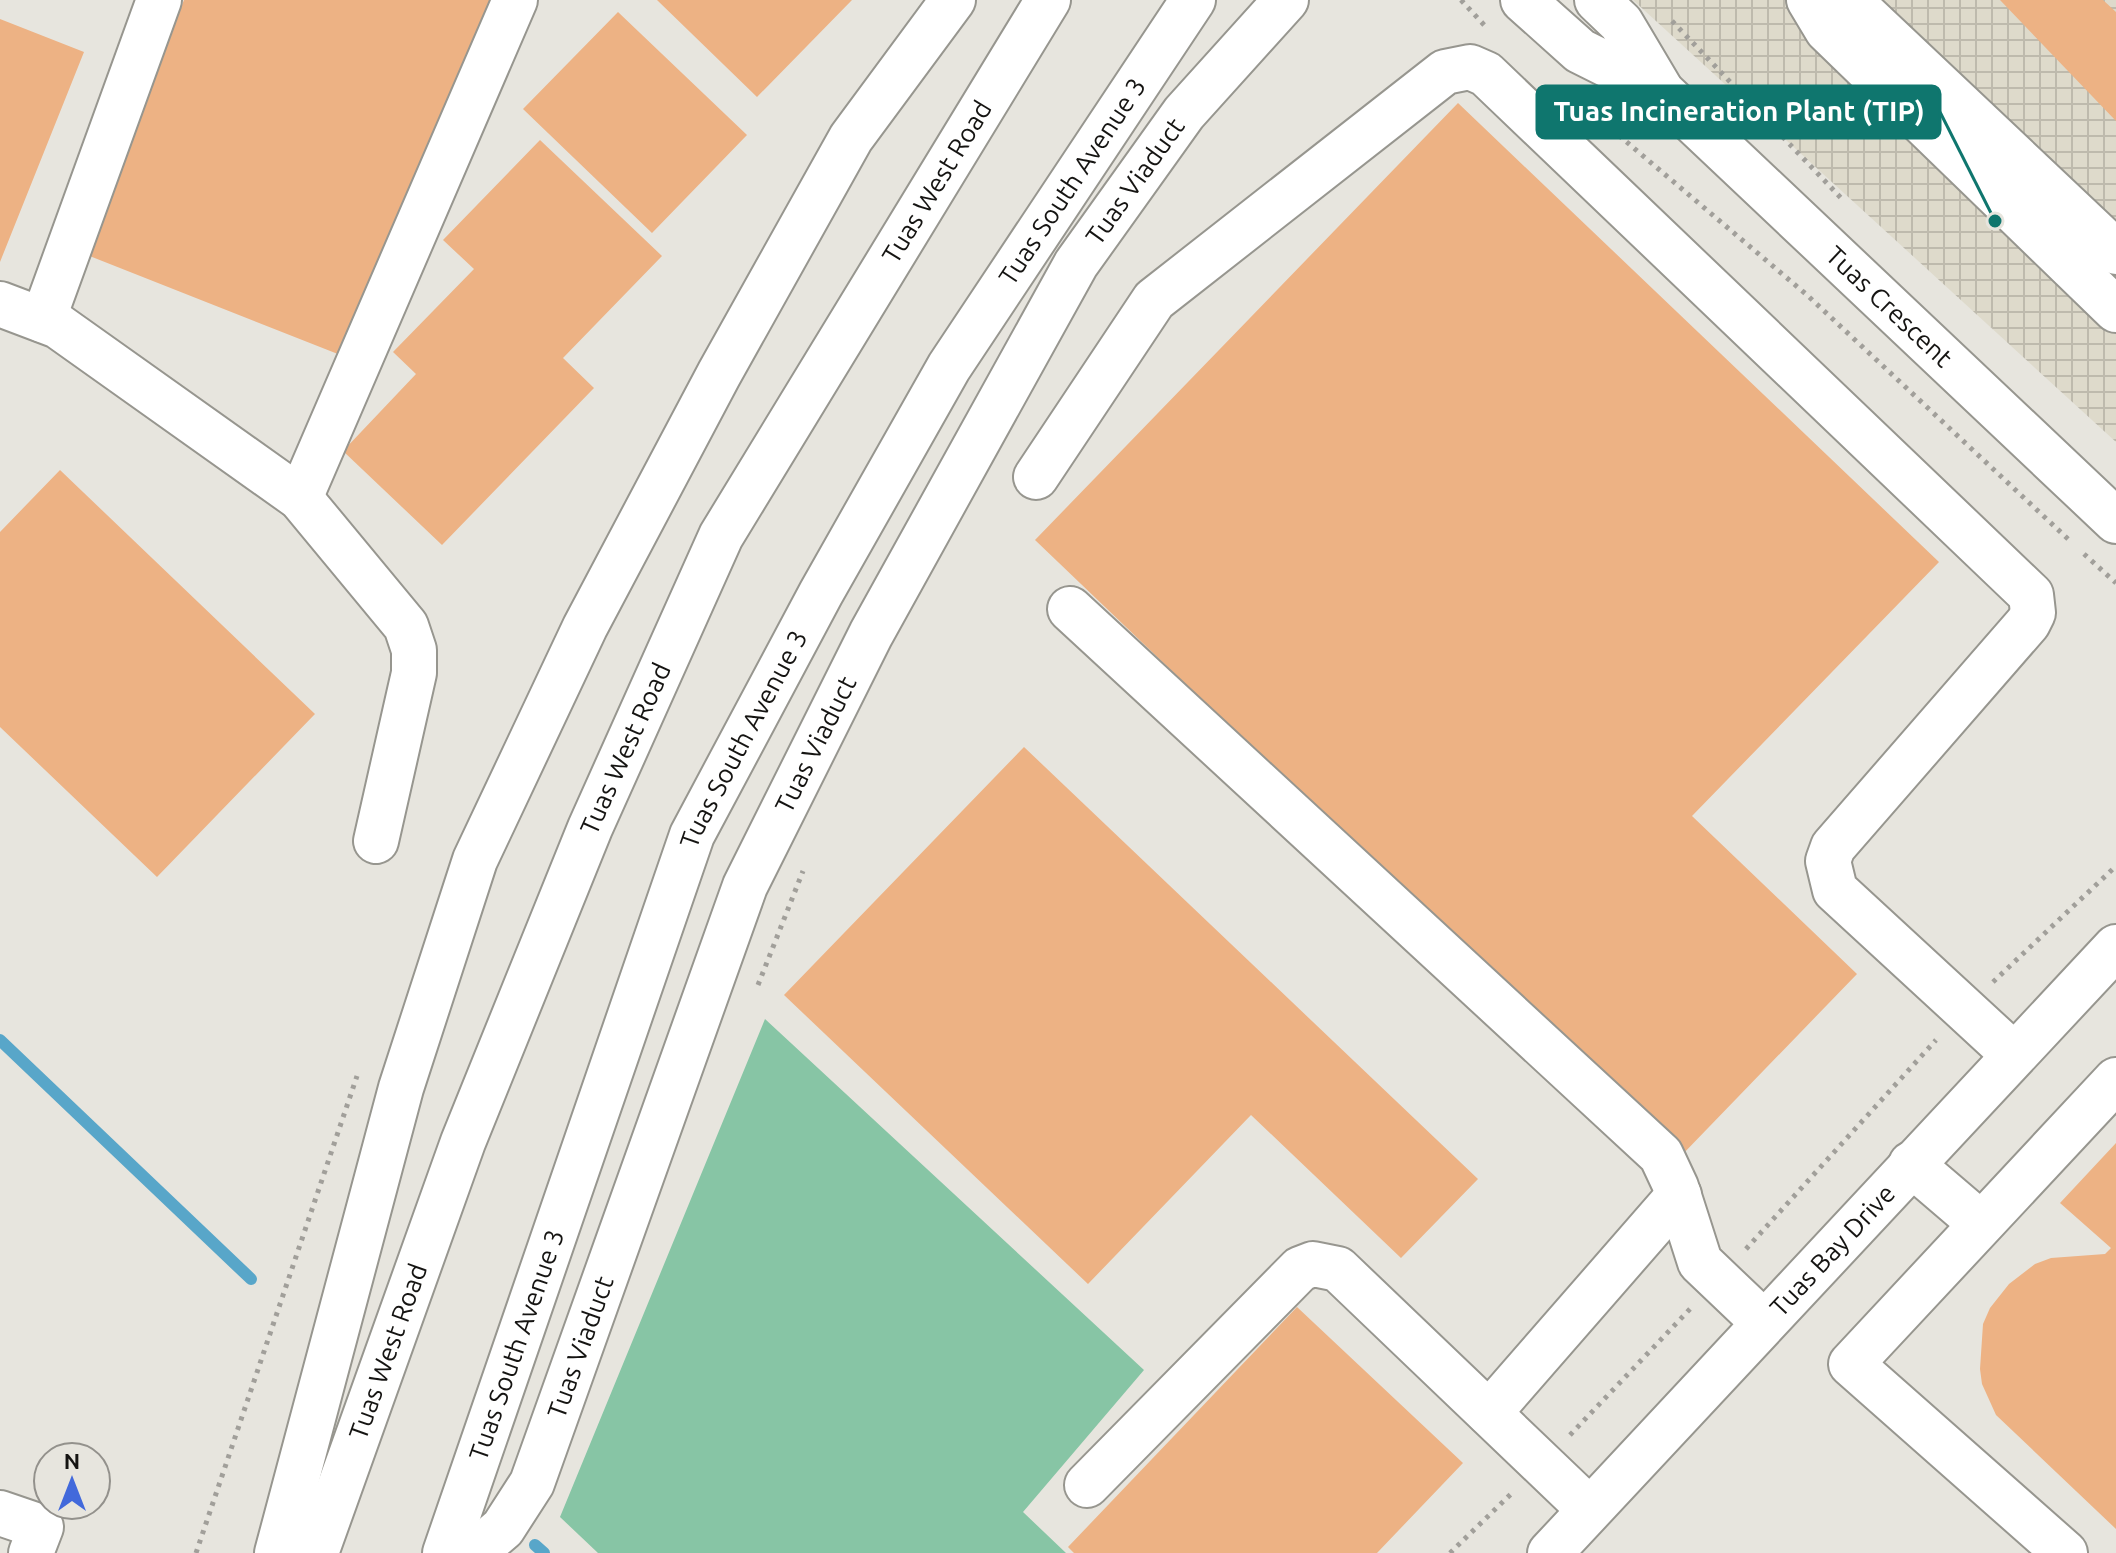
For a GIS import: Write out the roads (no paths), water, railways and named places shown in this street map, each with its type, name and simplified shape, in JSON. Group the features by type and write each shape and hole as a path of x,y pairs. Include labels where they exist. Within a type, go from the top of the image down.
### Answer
{"main road":[{"path":"43,320 159,0"},
{"path":"300,498 515,0"},
{"path":"277,1553 401,1088 475,860 585,627 719,374 851,138 953,0"},
{"name":"Tuas West Road","path":"316,1553 463,1142 590,828 721,536 1048,0"},
{"name":"Tuas South Avenue 3","path":"465,1552 692,835 821,593 949,367 1193,0"},
{"name":"Tuas Viaduct","path":"465,1552 503,1528 532,1483 745,886 871,634 1076,264 1184,113 1286,0"},
{"name":"Tuas Crescent","path":"1523,0 1580,51 1662,92"},
{"name":"Tuas Crescent","path":"1597,0 1621,23 1662,92 2116,521"},
{"path":"1809,0 1827,30 2116,310"},
{"path":"1849,0 1855,10 2116,252"},
{"path":"1036,477 1154,300 1445,72 1470,67 1486,74 2031,595 2033,613 2028,623 1833,847 1828,861 1835,890 2013,1054"},
{"path":"0,304 58,326 300,498 406,626 414,650 414,673 376,841"},
{"path":"1070,609 1661,1155 1679,1195 1700,1262 1763,1322"},
{"name":"Tuas Bay Drive","path":"1550,1553 2116,947"},
{"path":"2065,1553 1851,1364 2116,1080"},
{"path":"1911,1164 1980,1223"},
{"path":"1489,1413 1679,1195"},
{"path":"1087,1485 1300,1269 1313,1264 1338,1269 1589,1509"},
{"path":"0,1513 41,1527 31,1553"}],"waterway":[{"path":"0,1040 251,1279"},
{"path":"535,1545 544,1553"}],"place":[{"name":"Tuas Incineration Plant (TIP)","path":"1995,221"}]}
